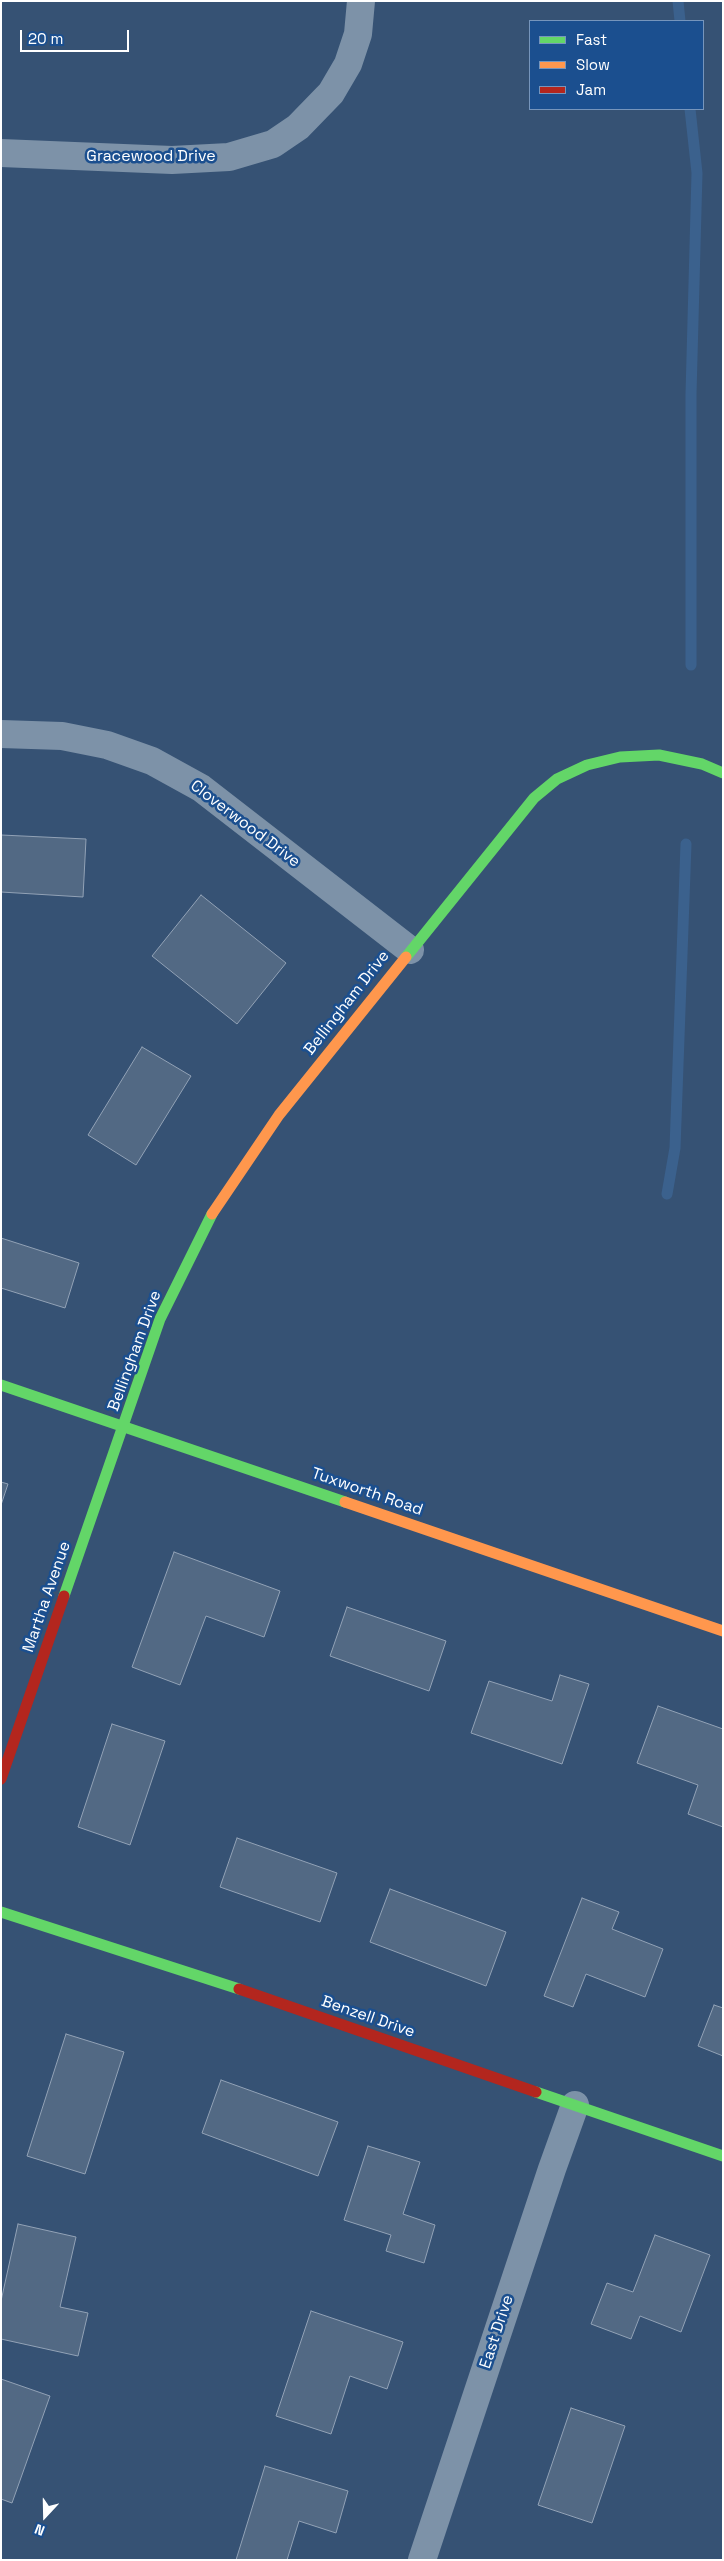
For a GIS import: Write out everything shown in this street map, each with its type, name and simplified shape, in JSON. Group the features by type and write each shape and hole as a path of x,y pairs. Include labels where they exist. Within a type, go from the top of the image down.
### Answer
{"street":[{"name":"Gracewood Drive","path":"1,153 172,160 229,157 273,144 298,127 330,93 351,56 358,34 361,1"},
{"name":"Cloverwood Drive","path":"1,734 62,736 108,745 152,760 201,788 410,950"},
{"name":"Bellingham Drive","path":"124,1426 160,1319 212,1213 279,1116 410,950 534,798 557,779 587,766 620,757 659,755 702,764 723,773"},
{"name":"Tuxworth Road","path":"1,1384 723,1631"},
{"name":"Martha Avenue","path":"1,1779 124,1426"},
{"name":"Benzell Drive","path":"1,1912 238,1989 723,2156"},
{"name":"East Drive","path":"422,2560 552,2168 575,2105"}],"building":[{"path":"1,835 86,839 83,897 1,892"},
{"path":"201,895 286,963 237,1024 152,956"},
{"path":"142,1047 191,1076 136,1165 88,1135"},
{"path":"1,1238 79,1263 65,1308 1,1288"},
{"path":"1,1482 8,1484 1,1505"},
{"path":"174,1552 280,1591 264,1637 206,1616 180,1685 132,1667"},
{"path":"347,1607 446,1641 429,1691 330,1656"},
{"path":"560,1675 589,1684 562,1764 471,1733 489,1681 552,1701"},
{"path":"658,1706 723,1729 723,1827 688,1814 698,1785 637,1763"},
{"path":"112,1724 165,1741 130,1845 78,1827"},
{"path":"237,1838 337,1873 320,1922 220,1887"},
{"path":"390,1889 506,1932 486,1986 370,1942"},
{"path":"582,1898 619,1912 612,1929 663,1949 645,1997 586,1974 573,2007 544,1996"},
{"path":"714,2005 723,2008 723,2056 698,2046"},
{"path":"66,2034 124,2052 85,2174 27,2156"},
{"path":"221,2080 338,2122 318,2176 202,2133"},
{"path":"368,2146 420,2162 403,2214 435,2225 424,2263 386,2251 391,2235 344,2220"},
{"path":"18,2224 76,2237 60,2307 88,2313 78,2356 1,2339 1,2301"},
{"path":"655,2235 710,2255 681,2332 640,2316 631,2339 591,2324 607,2283 633,2292"},
{"path":"311,2311 403,2342 387,2389 350,2376 331,2434 276,2416"},
{"path":"1,2379 50,2396 12,2503 1,2499"},
{"path":"571,2408 625,2426 592,2523 538,2505"},
{"path":"265,2466 348,2491 336,2533 299,2521 287,2560 236,2560"}],"waterway":[{"path":"678,1 680,20"},
{"path":"690,110 697,173 691,394 691,665"},
{"path":"667,1194 675,1148 686,844"}],"traffic: fast":[{"path":"406,957 534,798 557,779 587,765 620,757 659,755 702,764 723,773"},
{"path":"64,1596 160,1319 212,1214"},
{"path":"1,1385 345,1502"},
{"path":"1,1912 239,1989"},
{"path":"536,2092 723,2156"}],"traffic: slow":[{"path":"212,1214 279,1115 406,957"},
{"path":"345,1502 723,1631"}],"traffic: jam":[{"path":"1,1779 64,1596"},
{"path":"239,1989 536,2092"}]}
